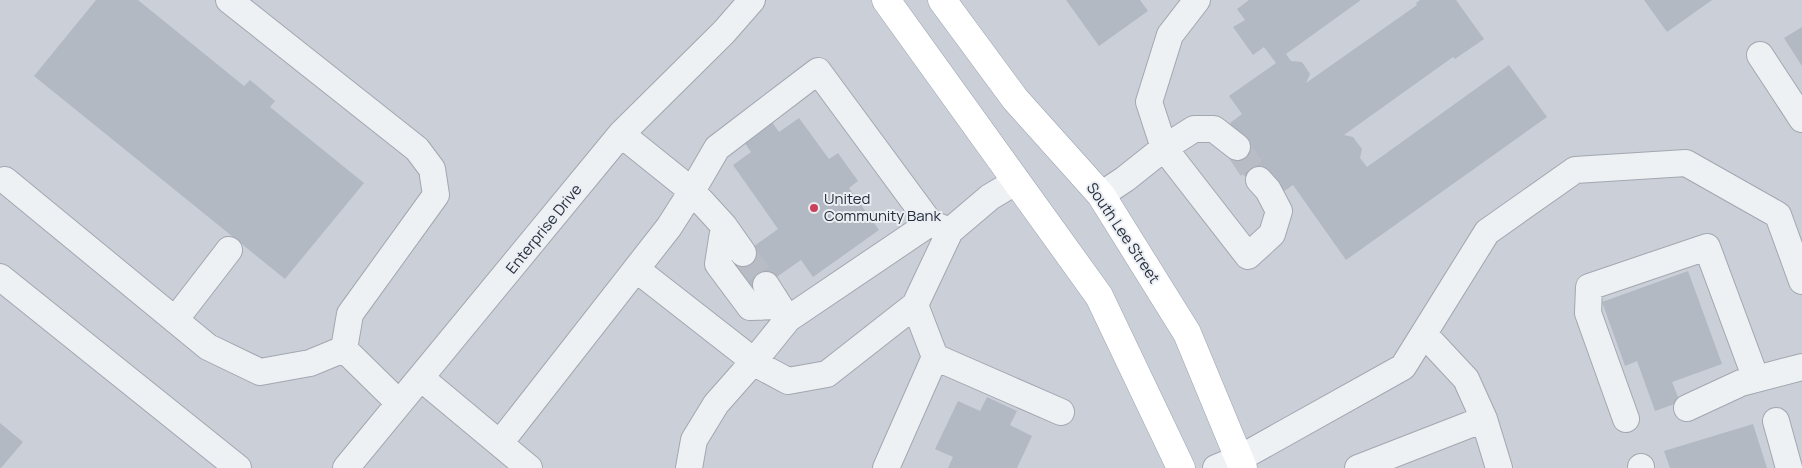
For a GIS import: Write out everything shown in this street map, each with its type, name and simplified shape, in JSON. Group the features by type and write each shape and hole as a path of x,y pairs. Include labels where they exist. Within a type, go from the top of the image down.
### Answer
{"main road":[{"path":"886,0 1100,296 1181,468"},
{"name":"South Lee Street","path":"942,0 1015,98 1101,196 1187,333 1233,465"}],"street":[{"path":"230,0 417,148 432,169 436,196 350,314 344,349"},
{"name":"Enterprise Drive","path":"346,468 621,134 724,32 752,0"},
{"path":"1197,0 1170,35 1150,102 1164,148 1248,256 1272,234 1279,211 1268,190 1259,180"},
{"path":"1760,55 1802,118"},
{"path":"500,443 669,227 717,148 818,71 940,227"},
{"path":"1101,196 1164,148 1194,129 1214,129 1237,147"},
{"path":"621,134 692,191 724,226 743,253"},
{"path":"1233,465 1404,367 1487,232 1575,170 1686,163 1778,215 1796,248 1802,281"},
{"path":"5,180 208,347 260,372 310,363 344,349"},
{"path":"724,226 718,264 750,307 777,303 940,227 1017,181"},
{"path":"636,269 760,366 788,381 826,374 915,305 940,227"},
{"path":"1626,419 1588,313 1589,287 1708,247 1756,379"},
{"path":"176,320 230,250"},
{"path":"0,277 238,468"},
{"path":"690,468 694,440 716,404 754,361 777,303"},
{"path":"886,468 935,357 915,305"},
{"path":"1424,334 1466,379 1484,419 1499,468"},
{"path":"344,349 399,402"},
{"path":"935,357 1061,412"},
{"path":"1687,408 1741,383 1802,367"},
{"path":"421,378 529,468"},
{"path":"1358,468 1484,419"},
{"path":"1776,421 1789,468"}],"shaded area":[{"path":"0,0 1802,0 1802,468 0,468"}],"building":[{"path":"96,0 138,0 244,86 250,80 275,101 270,107 364,183 285,279 34,76"},
{"path":"1066,0 1140,0 1148,11 1099,46"},
{"path":"1249,0 1361,0 1286,54 1291,61 1302,62 1310,74 1306,83 1417,5 1416,3 1420,0 1456,0 1484,39 1455,59 1453,57 1344,135 1353,137 1362,149 1360,158 1367,167 1509,65 1547,117 1346,260 1293,185 1280,194 1251,185 1228,153 1243,142 1230,123 1242,114 1229,96 1276,63 1264,47 1253,55 1233,27 1245,20 1237,9"},
{"path":"1644,0 1712,0 1667,32"},
{"path":"1802,27 1802,66 1784,38"},
{"name":"United Community Bank","path":"799,118 829,159 838,153 858,181 849,188 879,230 813,277 801,260 755,292 733,261 778,229 733,165 751,152 744,142 772,122 779,132"},
{"path":"1688,271 1722,364 1672,382 1680,402 1655,411 1637,361 1625,366 1602,302"},
{"path":"987,397 1017,411 1010,425 1032,436 1017,468 948,468 953,457 935,449 958,401 980,411"},
{"path":"0,423 23,442 1,468 0,468"},
{"path":"1753,424 1767,468 1670,468 1664,451"}],"tunnel":[{"path":"1237,147 1259,180"},
{"path":"743,253 766,285"}],"place":[{"name":"United Community Bank","path":"814,208"}]}
